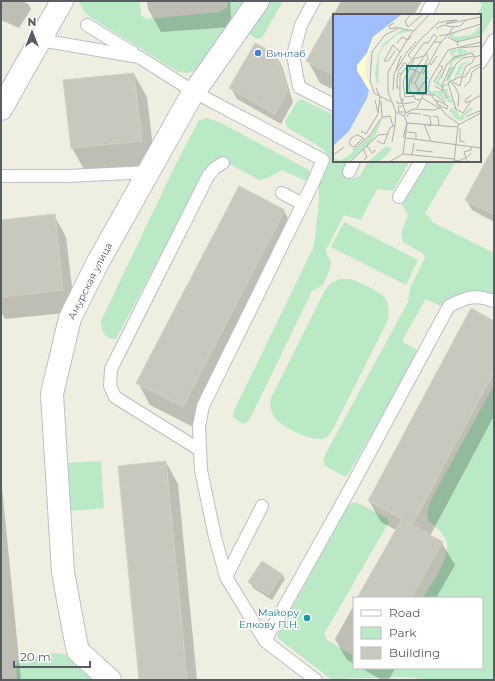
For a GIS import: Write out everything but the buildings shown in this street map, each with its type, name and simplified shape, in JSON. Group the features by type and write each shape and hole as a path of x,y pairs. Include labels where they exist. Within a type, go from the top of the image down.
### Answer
{"street":[{"path":"1,109 62,1"},
{"name":"Амурская улица","path":"110,680 78,650 74,632 63,572 52,394 70,318 98,262 194,92 258,1"}],"lane":[{"path":"314,1 301,25 293,55 299,87 333,104"},
{"path":"426,14 433,1"},
{"path":"87,25 194,92 323,160 303,204 203,406 199,426 201,470 204,491 226,576 265,641 316,680"},
{"path":"40,40 139,57"},
{"path":"481,61 494,40"},
{"path":"399,197 419,162"},
{"path":"200,450 116,397 110,386 112,369 204,182 215,168 223,163"},
{"path":"1,176 68,176 150,172"},
{"path":"282,193 303,204"},
{"path":"265,641 350,489 449,306 464,299 482,296 494,301"},
{"path":"226,576 262,506"}],"green space":[{"path":"79,1 140,1 141,15 147,19 220,12 227,7 228,1 248,1 197,70 187,73 178,72 87,15"},
{"path":"263,1 283,1 262,38 257,39 249,34 247,30"},
{"path":"479,1 494,1 494,15 481,37 481,14 478,14 482,5"},
{"path":"301,99 333,115 333,162 349,162 344,172 345,177 351,179 360,176 367,162 409,162 393,191 377,189 361,220 344,215 326,250 331,261 331,265 323,285 312,291 249,421 243,424 233,417 233,413 314,246 319,201 319,182 328,156 323,149 287,127 285,121 297,102"},
{"path":"208,118 223,124 309,170 310,173 306,181 282,170 260,180 221,160 203,175 116,339 109,338 104,334 101,321 174,168 199,120"},
{"path":"425,162 455,162 425,213 432,222 494,253 494,296 481,291 462,294 447,302 445,308 425,300 403,339 403,342 419,351 419,353 347,476 344,476 325,466 323,461 408,302 410,288 425,258 422,253 403,242 402,232 408,216 402,205"},
{"path":"344,222 418,260 406,285 331,247"},
{"path":"339,279 349,279 357,282 383,296 388,303 389,310 387,322 332,431 325,438 320,439 306,437 280,423 276,419 271,410 271,398 325,290 330,284"},
{"path":"494,385 494,680 431,680 407,677 331,679 279,639 277,635 349,504 356,502 387,518 389,522 324,634 327,640 353,655 353,669 483,669 483,597 424,597 445,559 447,550 447,542 444,536 428,521 427,511 432,498"},
{"path":"101,461 104,508 71,511 67,463"},
{"path":"54,653 64,654 100,680 17,680 16,666 18,660"}],"place":[{"name":"Винлаб","path":"258,53"},
{"name":"Майору Елкову П.Н.","path":"307,618"}]}
